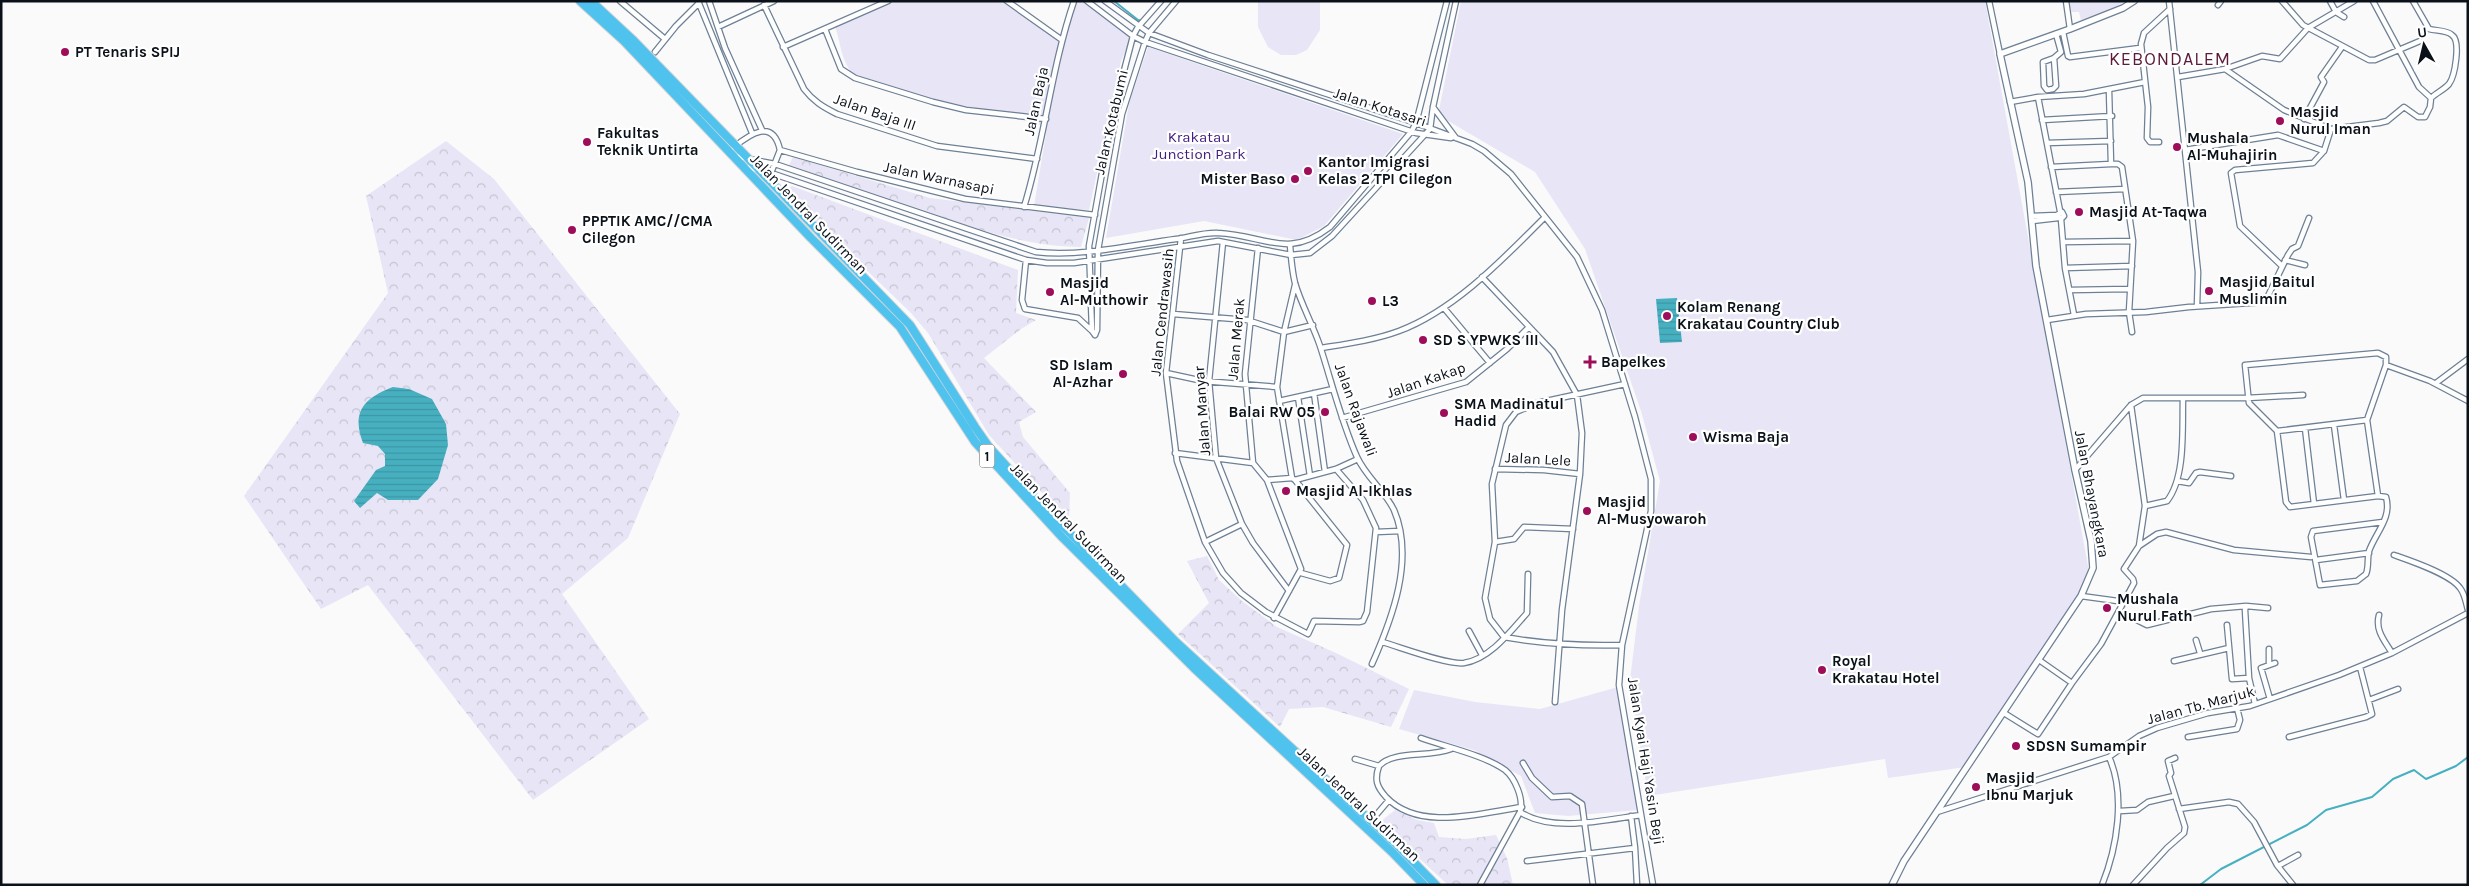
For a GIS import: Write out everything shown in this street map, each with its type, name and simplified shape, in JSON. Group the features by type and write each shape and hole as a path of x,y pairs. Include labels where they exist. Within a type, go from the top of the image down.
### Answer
{"highway":[{"name":"Jalan Jendral Sudirman","path":"580,1 624,41 733,151 745,167 900,327 976,442 1062,537 1194,668 1391,851 1424,885"},
{"name":"1","path":"591,1 634,41 733,151 747,158 758,169"},
{"name":"Jalan Jendral Sudirman","path":"758,169 910,325 980,433 1021,482 1176,642 1371,821 1436,885"}],"street":[{"path":"620,1 665,39"},
{"path":"692,1 694,7"},
{"path":"709,1 718,27 762,130 775,138 780,150 772,173"},
{"path":"718,27 774,1"},
{"path":"783,47 888,1"},
{"path":"1008,1 1062,40"},
{"name":"Jalan Baja","path":"1024,206 1046,119 1062,40 1074,1"},
{"name":"Jalan Kotasari","path":"1087,1 1133,36 1145,42 1411,132 1426,136 1457,139"},
{"name":"Jalan Kotasari","path":"1104,1 1149,33 1208,55 1416,123 1457,139"},
{"name":"Jalan Kotabumi","path":"1095,331 1088,251 1112,117 1133,36 1138,27 1161,1"},
{"name":"Jalan Kotabumi","path":"1095,331 1098,250 1122,114 1149,33 1176,1"},
{"path":"747,158 775,164 1009,244 1047,253 1098,250 1216,233 1290,245 1306,242 1330,227 1411,132 1416,123 1433,62 1447,1"},
{"path":"745,167 772,173 1026,260 1061,264 1223,242 1291,255 1310,253 1323,245 1426,136 1430,129 1456,1"},
{"path":"1989,1 2000,54 2123,8 2134,1"},
{"path":"2066,1 2067,53 2070,57 2140,48"},
{"path":"2169,1 2198,272 2197,306"},
{"path":"2282,1 2308,28 2342,48 2372,61 2400,51 2420,41"},
{"path":"2330,1 2336,12 2344,17"},
{"path":"2178,77 2225,69 2262,56 2280,59 2308,28 2354,1"},
{"path":"2373,1 2419,87 2431,98"},
{"path":"2225,69 2269,100 2304,119 2331,129 2387,121 2402,108 2407,107 2418,116 2425,117 2430,107 2431,98 2446,87 2453,77 2456,55 2454,39 2450,34 2429,29 2413,1"},
{"path":"655,52 699,2 752,133"},
{"name":"Jalan Baja III","path":"764,5 783,47 810,98 837,114 937,146 1037,158"},
{"path":"2159,142 2150,142 2147,138 2148,107 2140,48 2144,33 2170,9"},
{"path":"825,29 841,69 855,78 926,101 966,110 1046,119"},
{"path":"2054,58 2056,86 2047,90 2044,86 2043,62 2054,58 2062,49 2056,34"},
{"path":"2304,119 2324,82 2321,78 2322,75 2342,48"},
{"name":"Jalan Bhayangkara","path":"1892,885 1904,861 2081,596 2090,579 2093,563 2091,541 2075,470 2035,259 2026,168 2000,54"},
{"path":"1433,62 1442,64"},
{"path":"2010,102 2038,97 2109,90 2145,82"},
{"path":"2109,90 2112,116 2111,164"},
{"path":"2038,97 2056,192 2074,315"},
{"path":"1433,107 1457,139"},
{"path":"2042,120 2112,116"},
{"path":"2282,266 2240,226 2231,173 2235,170 2313,163 2324,151 2331,129"},
{"path":"733,151 752,133 762,130"},
{"path":"2185,150 2278,134 2324,151"},
{"name":"Jalan Kyai Haji Yasin Beji","path":"1457,139 1484,151 1510,174 1577,257 1602,310 1625,384 1652,489 1650,511 1622,645 1618,686 1653,885"},
{"path":"2046,143 2111,141"},
{"path":"1403,142 1413,150"},
{"name":"Jalan Warnasapi","path":"780,150 857,172 966,199 1095,215"},
{"path":"2051,167 2111,164 2118,164 2122,167 2133,241 2129,312 2132,332"},
{"path":"2056,192 2125,189"},
{"path":"2032,218 2059,216"},
{"path":"1321,348 1400,331 1444,308 1482,277 1545,217"},
{"path":"2047,320 2074,315 2265,302 2285,260 2292,249 2298,246 2309,218"},
{"name":"Jalan Cendrawasih","path":"1182,238 1166,373 1175,453 1205,542 1223,573 1232,584 1274,618 1308,634 1312,623 1317,620 1363,621 1367,612 1376,532"},
{"path":"2063,242 2133,241"},
{"name":"Jalan Manyar","path":"1223,242 1209,382 1216,458 1242,524 1252,542 1289,591"},
{"name":"Jalan Rajawali","path":"1290,245 1295,284 1313,325 1342,418 1358,460 1392,507 1400,531 1400,577 1382,642 1372,664"},
{"name":"Jalan Merak","path":"1253,462 1244,386 1258,248"},
{"path":"1026,260 1022,300 1025,309 1078,318 1095,331"},
{"path":"2285,260 2305,265"},
{"path":"2066,268 2132,266"},
{"path":"1482,277 1553,352 1577,395 1582,433 1580,474 1555,702"},
{"path":"2277,280 2286,283 2308,283"},
{"path":"1295,284 1284,332 1277,387 1293,479 1347,545 1339,578 1330,581 1301,573"},
{"path":"2070,290 2130,289"},
{"path":"1444,308 1490,363"},
{"path":"1173,314 1250,321 1284,332 1313,325"},
{"name":"Jalan Kakap","path":"1342,418 1466,382 1490,363 1529,326"},
{"path":"2378,496 2367,420 2386,365 2386,357 2378,353 2246,364 2244,366 2249,403 2277,431 2286,502 2290,507 2378,496 2384,496 2387,499 2388,514 2368,553 2368,571 2364,578 2325,586 2319,583 2311,537 2313,531 2383,522"},
{"path":"2436,383 2468,359"},
{"path":"2386,365 2436,383 2468,401"},
{"path":"1166,373 1209,382 1277,387"},
{"path":"1622,645 1586,646 1536,643 1504,637 1490,619 1485,603 1495,542 1492,484 1506,425 1516,412 1537,403 1625,384"},
{"path":"1279,401 1333,389"},
{"path":"2461,396 2468,391"},
{"path":"1314,393 1325,472"},
{"path":"2075,470 2131,405 2143,398 2247,398 2304,395"},
{"path":"1298,397 1310,476"},
{"path":"2145,506 2167,501 2177,481 2183,398"},
{"path":"2131,405 2145,506 2139,546"},
{"path":"2277,431 2367,420"},
{"path":"2334,425 2344,500"},
{"path":"2305,428 2314,504"},
{"path":"1175,453 1253,462 1267,480 1301,573 1274,618"},
{"path":"1267,480 1310,476 1336,469 1358,460"},
{"path":"1336,469 1363,500 1375,521 1376,532 1400,531"},
{"name":"Jalan Lele","path":"1495,469 1544,470 1580,474"},
{"path":"2177,481 2190,483 2196,473 2200,472 2231,476"},
{"path":"1205,542 1242,524"},
{"path":"1495,542 1514,539 1524,527 1573,529"},
{"path":"2004,713 2039,734 2072,683 2102,644 2125,602 2134,581 2124,568 2139,546 2157,534 2166,532 2178,534 2234,550 2310,557"},
{"path":"2316,560 2368,553"},
{"path":"2394,555 2440,574 2455,583 2462,592 2468,612"},
{"path":"1382,642 1457,664 1467,663 1482,656 1528,612 1528,574"},
{"path":"2081,596 2125,602"},
{"path":"2119,611 2147,625 2211,609 2246,606 2268,608"},
{"path":"2246,606 2244,631 2248,678 2255,704"},
{"name":"Jalan Tb. Marjuk","path":"1937,812 2109,757 2146,732 2208,713 2255,704 2360,667 2392,653 2468,612"},
{"path":"2379,615 2377,623 2379,631 2392,653"},
{"path":"2227,625 2232,679 2248,678"},
{"path":"1469,631 1482,656"},
{"path":"2196,640 2200,653"},
{"path":"2174,661 2200,653 2229,648"},
{"path":"2269,649 2272,663 2261,668 2270,699"},
{"path":"2039,660 2072,683"},
{"path":"2289,737 2370,716 2372,711 2360,667"},
{"path":"2369,700 2398,689"},
{"path":"2188,737 2237,729 2240,720 2237,708"},
{"path":"1421,738 1475,757 1506,771 1517,788 1521,810 1480,885"},
{"path":"1451,749 1428,755 1387,759 1379,766 1376,782 1389,800 1407,812 1426,817 1521,810 1536,821 1586,822 1641,815"},
{"path":"2102,885 2110,864 2120,811 2115,772 2109,757"},
{"path":"2133,885 2166,848 2184,833 2174,796 2168,760 2175,758"},
{"path":"1355,759 1379,766"},
{"path":"1523,763 1532,778 1552,797 1570,796 1580,802 1586,822 1593,885"},
{"path":"2120,811 2137,810 2151,801 2174,796"},
{"path":"1371,821 1389,800"},
{"path":"2179,809 2233,801 2238,804 2254,822 2278,866 2293,885"},
{"path":"1631,816 1637,885"},
{"path":"1527,861 1635,848"},
{"path":"2278,866 2298,855"}],"green space":[{"path":"891,1 1009,1 1059,40 1078,1 1088,1 1133,35 1121,61 1089,210 1034,206 1046,134 1034,117 944,101 856,77 851,72 844,59 835,26"},
{"path":"1258,1 1320,1 1320,30 1307,50 1296,55 1281,55 1268,47 1258,27"},
{"path":"1461,1 1985,1 2090,577 1966,767 1888,778 1885,759 1648,796 1630,680 1639,606 1660,481 1641,411 1585,249 1535,172 1438,115"},
{"path":"2065,1 2125,1 2113,9 2081,20 2079,12 2066,12"},
{"name":"Krakatau Junction Park","path":"1148,47 1403,134 1324,226 1297,240 1204,221 1106,238 1129,104"},
{"path":"446,141 494,179 680,414 628,538 562,594 649,719 533,800 368,585 321,609 244,496 388,293 366,196"},
{"path":"793,157 930,198 1089,218 1081,247 1041,244 1002,236 789,165"},
{"path":"792,186 1018,270 1016,313 1036,320 1021,329 984,358 1036,412 1019,422 1023,437 1070,493 1069,522 989,435 928,333 911,313 784,191"},
{"path":"1207,556 1219,580 1242,601 1277,627 1336,653 1409,689 1391,727 1323,707 1289,709 1280,727 1178,634 1209,603 1187,561"},
{"path":"1618,687 1638,810 1568,816 1535,813 1521,776 1474,750 1399,729 1414,690 1475,702 1540,709"},
{"path":"1395,810 1417,820 1434,823 1439,837 1466,839 1496,835 1507,858 1513,885 1448,885 1380,822"}],"water":[{"path":"1677,298 1682,342 1660,343 1656,299"},
{"path":"393,387 409,389 432,399 446,424 448,445 438,479 418,500 388,500 377,493 360,508 354,501 376,470 385,466 385,454 378,446 363,443 359,423 360,415 368,401"}],"waterway":[{"path":"1114,1 1138,20 1143,21"},
{"path":"2200,885 2221,869 2307,825 2326,810 2372,797 2393,779 2414,770 2426,779 2456,766 2468,757"}],"place":[{"name":"PT Tenaris SPIJ","path":"65,52"},
{"name":"Masjid Nurul Iman","path":"2280,121"},
{"name":"Fakultas Teknik Untirta","path":"587,142"},
{"name":"Mushala Al-Muhajirin","path":"2177,147"},
{"name":"Kantor Imigrasi Kelas 2 TPI Cilegon","path":"1308,171"},
{"name":"Mister Baso","path":"1295,179"},
{"name":"Masjid At-Taqwa","path":"2079,212"},
{"name":"PPPTIK AMC//CMA Cilegon","path":"572,230"},
{"name":"Masjid Baitul Muslimin","path":"2209,291"},
{"name":"Masjid Al-Muthowir","path":"1050,292"},
{"name":"L3","path":"1372,301"},
{"name":"Kolam Renang Krakatau Country Club","path":"1667,316"},
{"name":"SD S YPWKS III","path":"1423,340"},
{"name":"Bapelkes","path":"1590,362"},
{"name":"SD Islam Al-Azhar","path":"1123,374"},
{"name":"Balai RW 05","path":"1325,412"},
{"name":"SMA Madinatul Hadid","path":"1444,413"},
{"name":"Wisma Baja","path":"1693,437"},
{"name":"Masjid Al-Ikhlas","path":"1286,491"},
{"name":"Masjid Al-Musyowaroh","path":"1587,511"},
{"name":"Mushala Nurul Fath","path":"2107,608"},
{"name":"Royal Krakatau Hotel","path":"1822,670"},
{"name":"SDSN Sumampir","path":"2016,746"},
{"name":"Masjid Ibnu Marjuk","path":"1976,787"}],"district":[{"name":"KEBONDALEM","path":"2170,59"}]}
